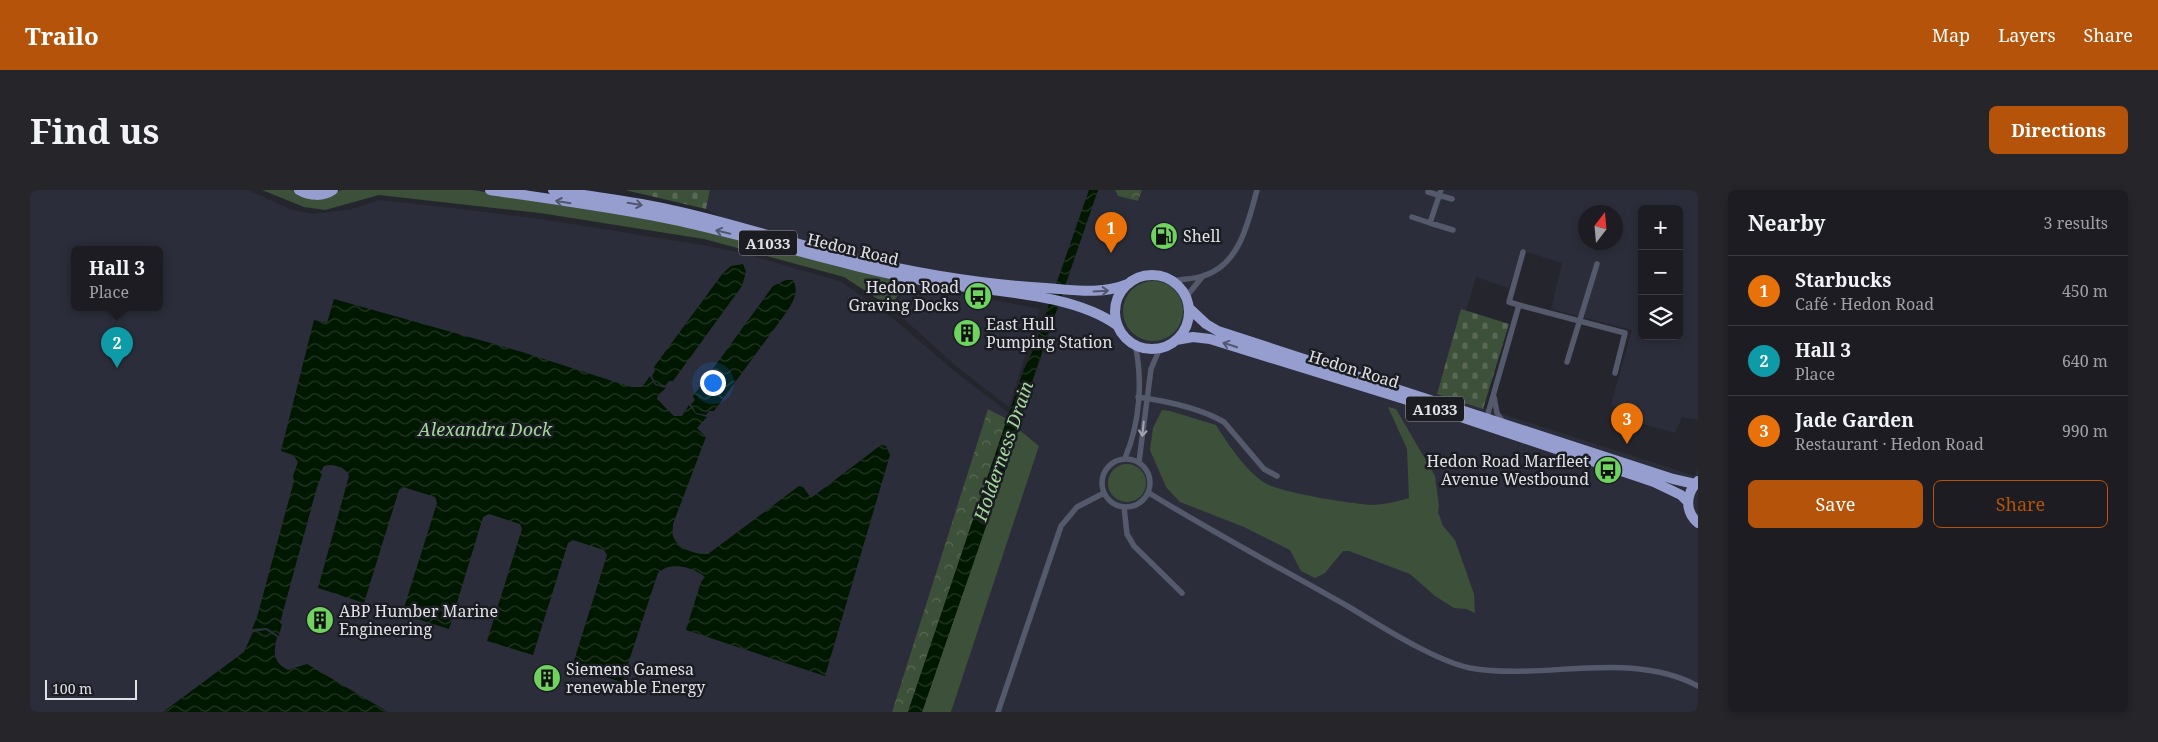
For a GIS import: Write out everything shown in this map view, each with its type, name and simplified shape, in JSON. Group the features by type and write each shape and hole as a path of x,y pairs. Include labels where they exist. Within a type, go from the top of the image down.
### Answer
{"highway":[{"path":"299,190 310,195 320,195 333,190"},
{"name":"Hedon Road","path":"490,190 670,219 837,263 932,282 1044,299 1101,314 1118,326"},
{"name":"Hedon Road","path":"552,190 672,209 839,254 935,276 1043,288 1102,292 1128,284"},
{"name":"A1033","path":"1128,284 1137,278 1149,275 1172,281 1186,297 1190,309"},
{"path":"1118,326 1116,304 1128,284"},
{"path":"1176,340 1188,322 1190,309"},
{"name":"Hedon Road","path":"1190,309 1206,324 1218,331 1503,422 1673,479 1697,482"},
{"name":"A1033","path":"1118,326 1134,344"},
{"name":"Hedon Road","path":"1176,340 1193,337 1210,339 1446,412 1654,482 1681,495 1688,502"},
{"name":"A1033","path":"1160,348 1176,340"},
{"path":"1134,344 1143,347 1160,348"},
{"name":"A1033","path":"1688,502 1690,492 1697,482"},
{"path":"1688,502 1690,514 1698,523"}],"street":[{"path":"1186,297 1203,276 1233,255 1246,229 1257,190"},
{"path":"1428,192 1440,192 1452,199"},
{"path":"1430,223 1440,192"},
{"path":"1412,217 1453,230"},
{"path":"1523,252 1509,302 1625,333 1615,373"},
{"path":"1567,362 1597,264"},
{"path":"1172,281 1203,276"},
{"path":"1487,417 1520,305"},
{"path":"1126,458 1130,447 1140,381 1134,344"},
{"path":"1139,462 1151,369 1160,348"},
{"path":"1494,393 1495,405 1503,422"},
{"path":"1138,398 1146,398 1201,411 1217,418 1224,422 1264,469 1277,476"},
{"path":"1126,458 1139,462 1150,476 1148,493 1138,504 1124,507 1109,500 1104,494 1101,481 1105,470 1110,464 1126,458"},
{"path":"1148,493 1400,637 1449,661 1469,668 1494,670 1652,670 1698,686"},
{"path":"998,712 1061,526 1077,507 1104,494"},
{"path":"1124,507 1127,534 1134,546 1182,593"}],"shaded area":[{"path":"30,190 248,190 292,210 314,214 352,209 379,200 540,219 742,253 842,282 896,321 953,370 1009,413 1007,419 988,409 892,712 388,712 307,664 288,670 279,665 274,656 277,637 254,632 244,652 163,712 30,712"},
{"path":"710,190 1089,190 1052,295 748,233 706,209"},
{"path":"1098,190 1115,190 1118,196 1138,201 1142,190 1698,190 1698,420 1682,417 1675,433 1633,421 1627,410 1611,405 1632,330 1551,309 1562,263 1521,250 1509,288 1476,277 1466,311 1462,309 1437,393 1695,476 1698,467 1698,712 951,712 1039,446 1017,428","holes":["1153,281 1141,339 1128,327 1143,283"]},
{"path":"909,283 1040,309 1009,407 956,366 892,308"}],"green space":[{"path":"262,190 293,190 308,198 325,198 341,190 473,190 669,221 753,241 838,267 907,282 890,307 844,277 704,239 540,213 379,195 325,210 304,207"},
{"path":"625,190 710,190 706,209"},
{"path":"1115,190 1142,190 1138,201 1118,196"},
{"path":"1153,281 1169,286 1174,290 1178,295 1183,311 1178,327 1174,332 1169,336 1153,341 1137,336 1132,332 1128,327 1123,311 1128,295 1132,290 1137,286"},
{"path":"1461,309 1509,324 1483,409 1437,394"},
{"path":"1388,407 1396,409 1435,476 1438,512 1443,526 1455,540 1474,594 1475,613 1466,609 1454,608 1435,596 1410,574 1349,551 1343,551 1325,573 1315,578 1301,571 1290,550 1244,527 1180,502 1166,487 1150,450 1153,428 1162,410 1170,411 1216,425 1233,450 1254,475 1269,485 1304,495 1334,500 1372,505 1386,504 1409,498 1407,449"},
{"path":"988,409 1007,419 908,712 892,712"},
{"path":"1017,428 1039,446 951,712 922,712 1015,442"},
{"path":"1127,464 1140,470 1146,483 1140,496 1127,502 1114,496 1108,483 1114,470"}],"water":[{"name":"Holderness Drain","path":"1089,190 1098,190 1028,393 1015,442 922,712 908,712 1024,369 1034,348"},
{"path":"743,264 746,272 742,286 673,381 669,381 665,386 656,384 652,376 655,371 654,367 723,273 731,266"},
{"path":"786,280 793,280 796,288 794,299 788,310 714,411 709,411 706,415 696,413 691,404 695,400 693,396 773,286"},
{"name":"Alexandra Dock","path":"334,299 522,352 631,387 642,387 650,376 655,385 666,388 658,395 657,399 674,416 682,416 689,405 696,414 707,417 697,428 706,437 673,524 675,541 683,548 693,552 708,554 799,486 803,487 811,498 881,445 886,446 890,455 825,676 686,630 701,582 705,577 694,570 675,566 663,569 658,573 622,682 572,667 607,555 604,550 573,540 568,543 533,655 487,641 522,529 520,524 489,514 483,517 449,629 402,614 437,503 435,497 403,487 399,490 364,603 318,588 349,476 339,466 331,465 324,466 320,473 322,474 280,623 282,624 279,636 267,628 252,629 257,617 298,462 293,455 281,451 314,320 327,323"},
{"path":"266,630 277,637 275,656 283,667 288,670 307,664 388,712 163,712 244,652 253,632"}],"place":[{"name":"Shell","path":"1164,236"},
{"name":"Starbucks","path":"1111,253"},
{"name":"Hedon Road Graving Docks","path":"978,296"},
{"name":"East Hull Pumping Station","path":"967,333"},
{"name":"Hall 3","path":"117,368"},
{"name":"Jade Garden","path":"1627,444"},
{"name":"Hedon Road Marfleet Avenue Westbound","path":"1608,470"},
{"name":"ABP Humber Marine Engineering","path":"320,620"},
{"name":"Siemens Gamesa renewable Energy","path":"547,678"}]}
